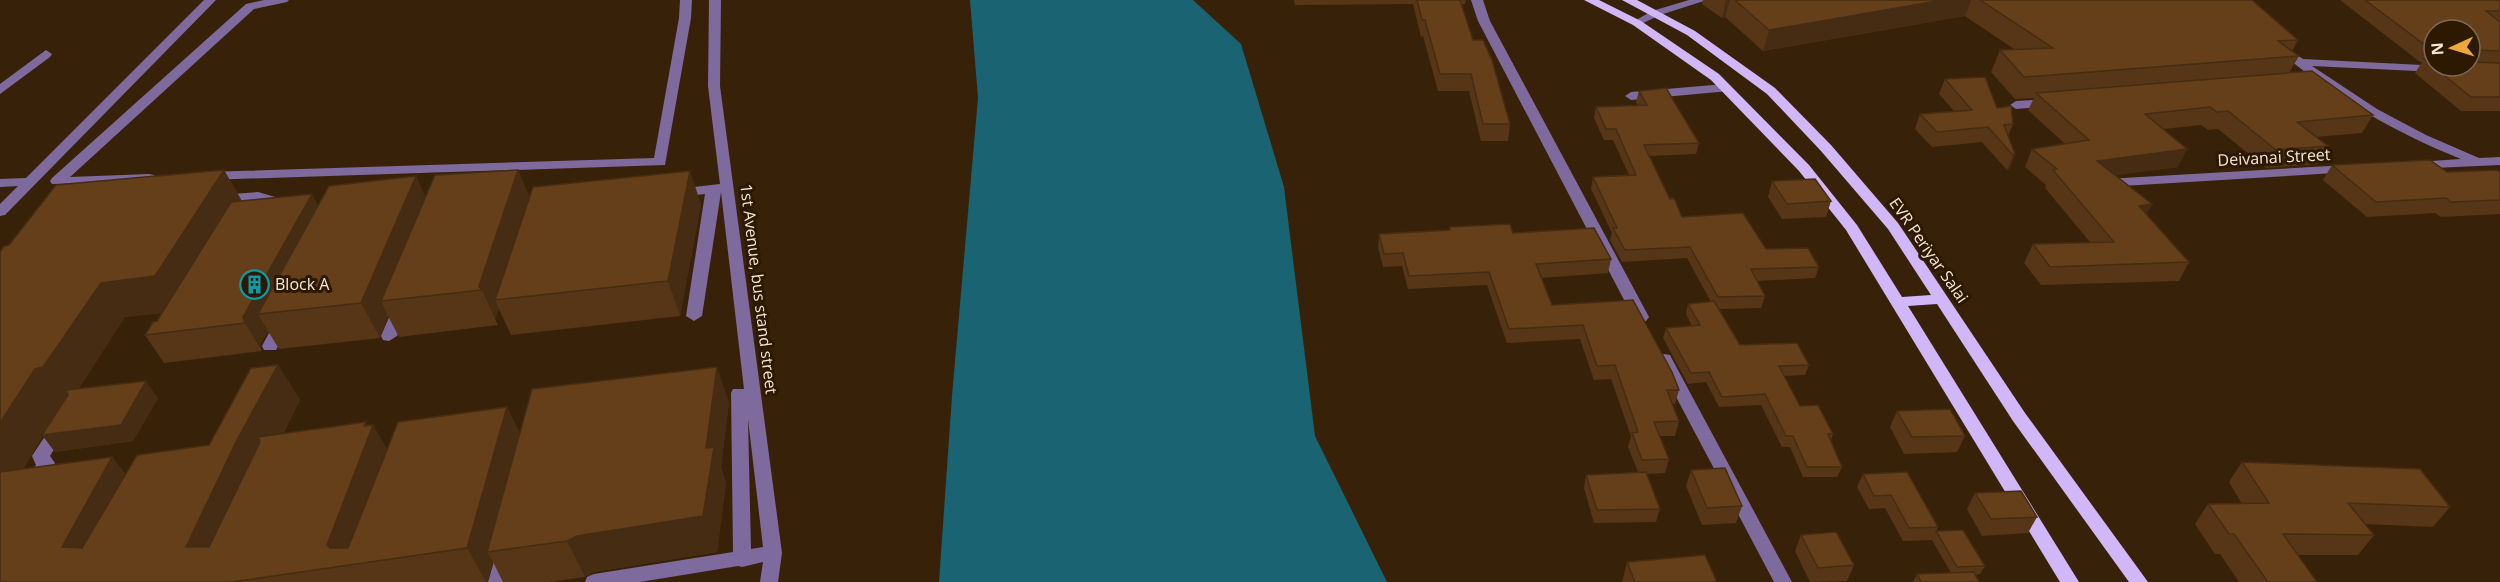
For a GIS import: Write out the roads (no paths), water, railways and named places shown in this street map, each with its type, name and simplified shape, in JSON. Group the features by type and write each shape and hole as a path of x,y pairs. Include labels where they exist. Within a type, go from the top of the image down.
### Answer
{"main road":[{"path":"1590,0 1637,23 1715,77 1804,168 1852,228 2070,582"},
{"name":"EVR Periyar Salai","path":"1628,0 1691,33 1771,91 1826,148 1893,226 2019,417 2139,582"},
{"path":"1897,302 1941,299"}],"street":[{"path":"0,212 210,0"},
{"path":"163,177 57,181 250,6 271,0 283,0"},
{"path":"187,177 660,162 685,18 686,0"},
{"name":"1st Avenue, bus stand street","path":"715,0 714,86 720,188 773,553 769,582"},
{"path":"1477,0 1489,31 1648,328"},
{"path":"1637,23 1656,13 1701,0"},
{"path":"2271,39 2298,62 2367,111 2426,141 2500,171"},
{"path":"0,90 46,54"},
{"path":"2298,62 2422,68"},
{"path":"2301,83 2325,81"},
{"path":"1631,96 1725,88"},
{"path":"2016,105 2064,102"},
{"path":"2398,167 2500,161"},
{"name":"Deivanai Street","path":"2106,183 2363,169"},
{"path":"0,183 28,182"},
{"path":"656,193 720,188 694,316"},
{"path":"201,201 258,196 274,203 303,205"},
{"path":"246,216 258,196"},
{"path":"389,336 406,294"},
{"path":"270,346 291,306"},
{"path":"1659,349 1782,582"},
{"path":"739,393 746,559"},
{"path":"23,500 46,463 41,460 41,456 70,410"},
{"path":"497,582 509,538"},
{"path":"594,582 773,553"}],"water":[{"path":"970,0 1193,0 1241,44 1284,187 1315,436 1387,582 939,582 952,396 978,98"}],"place":[{"name":"Block A","path":"254,284"}]}
